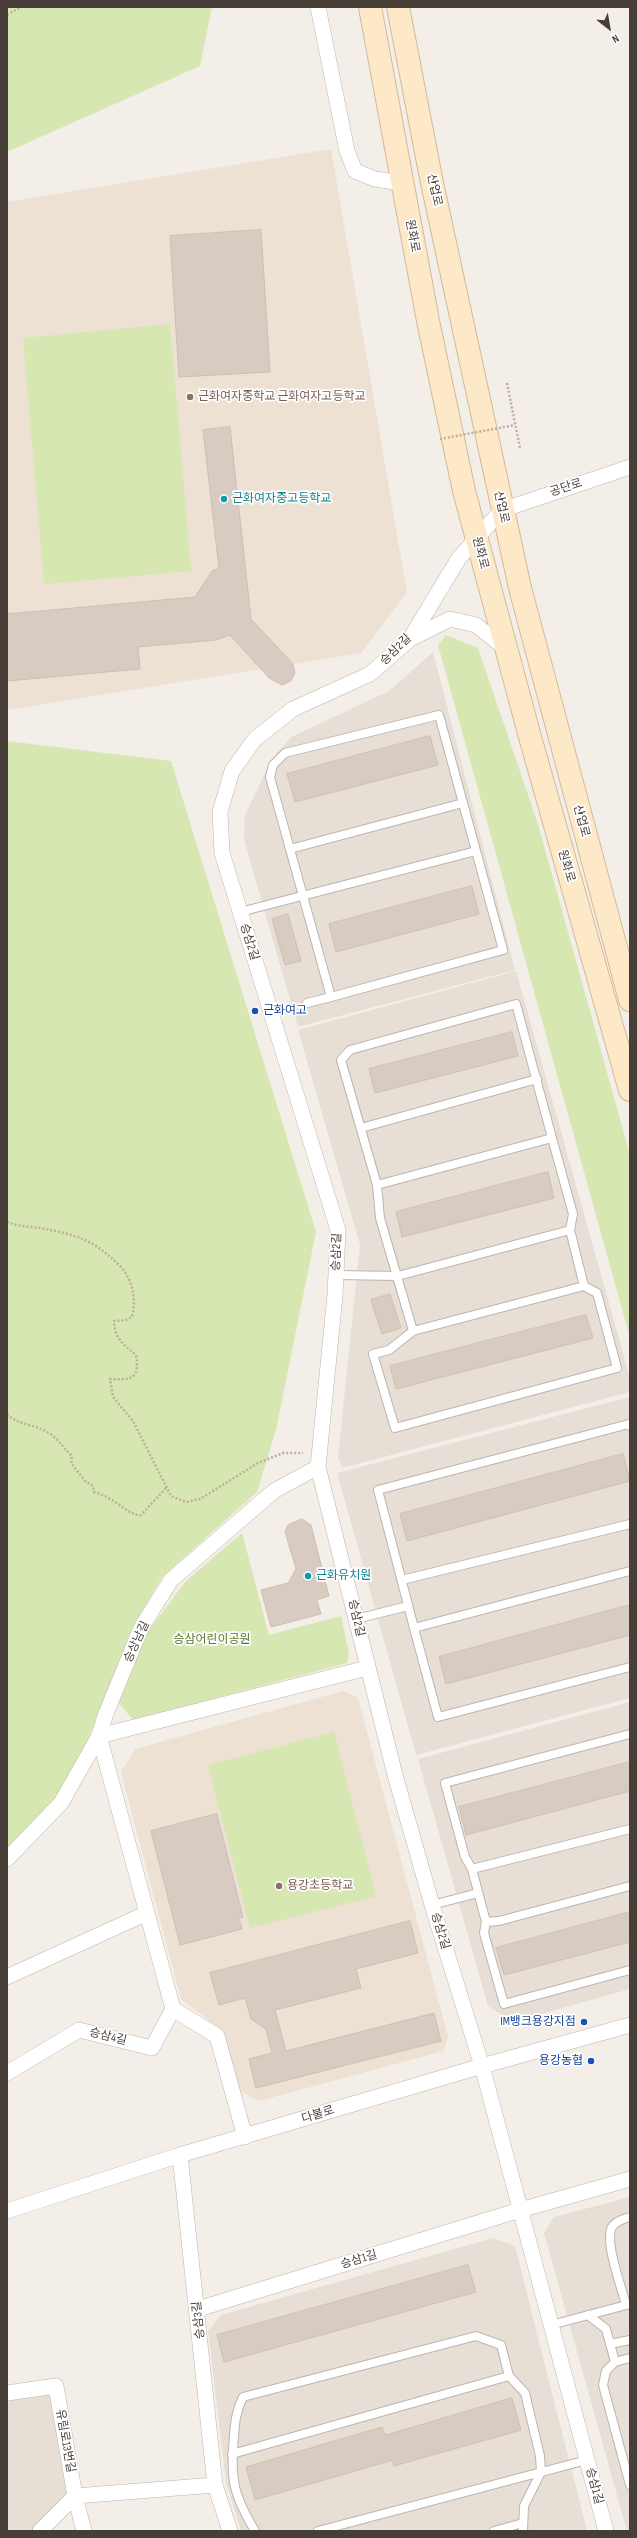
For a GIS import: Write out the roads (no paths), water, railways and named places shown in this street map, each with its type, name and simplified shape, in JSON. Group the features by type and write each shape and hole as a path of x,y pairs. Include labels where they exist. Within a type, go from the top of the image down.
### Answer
{"street":[{"path":"318,7 347,151 355,171 375,179 402,183"},
{"name":"원화로","path":"370,7 428,321 476,539 630,1090"},
{"name":"산업로","path":"398,7 502,510 550,706 630,1000"},
{"name":"공단로","path":"502,510 630,467"},
{"name":"승삼2길","path":"482,2066 432,1905 367,1668 318,1459 336,1275 338,1230 222,853 220,812 232,771 255,740 294,709 370,674 410,639 459,558 502,510"},
{"path":"410,639 450,619 476,625 506,649"},
{"name":"승상남길","path":"7,1859 61,1803 99,1736 105,1716 141,1628 171,1580 274,1491 318,1459"},
{"path":"244,2137 217,2036 172,2008 99,1736 367,1668"},
{"path":"7,1977 147,1913"},
{"name":"승삼4길","path":"7,2074 79,2030 152,2048 172,2008"},
{"name":"다불로","path":"7,2211 180,2155 482,2066 630,2025"},
{"name":"승삼1길","path":"482,2066 606,2531"},
{"name":"승삼3길","path":"180,2155 198,2309 215,2485 230,2531"},
{"name":"승삼1길","path":"198,2309 520,2210 630,2180"},
{"name":"유림로13번길","path":"7,2393 56,2386 75,2496"},
{"path":"40,2531 75,2496 215,2485"},
{"path":"75,2496 84,2531"}],"lane":[{"path":"307,1003 331,997 503,950 439,715 285,753 273,765 270,777 331,997"},
{"path":"290,849 463,802"},
{"path":"240,912 476,851"},
{"path":"413,1331 380,1218 377,1185 342,1060 350,1050 516,1004 573,1214 570,1230 584,1286"},
{"path":"361,1128 537,1079"},
{"path":"377,1185 552,1138"},
{"path":"336,1275 398,1276 570,1230"},
{"path":"584,1286 597,1293 617,1368 395,1428 373,1354 389,1350 413,1331 584,1286"},
{"path":"630,1426 630,1424 378,1490 438,1717 630,1667"},
{"path":"402,1580 630,1524"},
{"path":"414,1628 630,1571"},
{"path":"356,1618 408,1606"},
{"path":"630,1734 445,1783 464,1857 472,1869 486,1922 484,1933 504,2004 630,1970"},
{"path":"472,1869 630,1829"},
{"path":"486,1922 499,1921 630,1886"},
{"path":"432,1905 478,1893"},
{"path":"551,2325 628,2305 609,2240 612,2227 620,2220 630,2217"},
{"path":"588,2315 606,2329 615,2362"},
{"path":"255,2531 238,2503 231,2473 237,2409 242,2397 476,2336 501,2345 509,2376 525,2392 540,2456 540,2472 524,2506 523,2527 494,2531"},
{"path":"610,2344 630,2340"},
{"path":"630,2358 615,2362 606,2371 603,2385 628,2466 630,2485"},
{"path":"232,2454 509,2376"},
{"path":"318,2531 587,2460"}],"place":[{"name":"근화여자중학교 근화여자고등학교","path":"190,397"},
{"name":"근화여자중고등학교","path":"224,499"},
{"name":"근화여고","path":"255,1011"},
{"name":"근화유치원","path":"308,1576"},
{"name":"용강초등학교","path":"279,1886"},
{"name":"IM뱅크용강지점","path":"584,2022"},
{"name":"용강농협","path":"591,2061"}],"park label":[{"name":"승삼어린이공원","path":"212,1640"}]}
